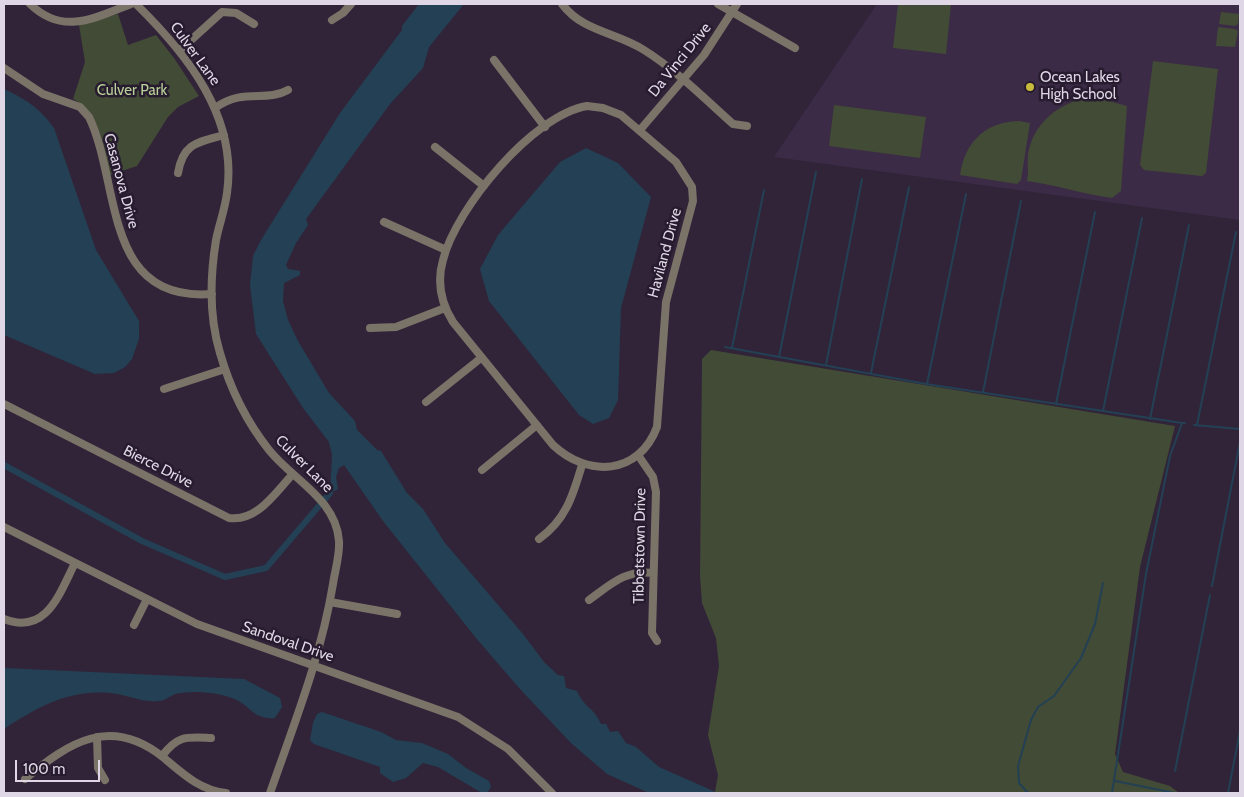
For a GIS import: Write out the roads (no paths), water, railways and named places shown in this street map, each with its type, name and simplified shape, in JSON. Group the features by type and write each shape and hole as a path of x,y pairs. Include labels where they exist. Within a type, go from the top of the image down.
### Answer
{"street":[{"path":"30,4 46,17 68,23 89,19 131,4"},
{"name":"Culver Lane","path":"136,4 179,51 201,82 215,108 224,135 228,162 227,191 213,259 212,294 215,329 224,369 240,406 254,430 292,475 323,502 337,528 339,546 330,602 314,666 270,793"},
{"path":"332,20 343,13 351,4"},
{"path":"562,4 572,16 586,26 624,39 647,51 733,124 747,126"},
{"path":"718,4 795,48"},
{"name":"Da Vinci Drive","path":"640,130 683,81 717,38 737,4"},
{"path":"179,51 222,12 236,13 254,24"},
{"path":"494,60 545,126"},
{"name":"Casanova Drive","path":"4,68 43,94 80,108 89,117 123,241 138,267 155,282 173,290 195,294 212,294"},
{"path":"215,108 227,101 242,96 280,95 288,90"},
{"name":"Haviland Drive","path":"594,106 621,115 683,169 692,187 693,201 666,302 657,427 650,442 638,455 606,467 582,465 561,452 452,322 445,308 440,282 446,250 458,225 484,186 522,144 545,126 569,111 594,106"},
{"path":"178,173 185,152 193,144 224,135"},
{"path":"435,147 484,186"},
{"path":"384,222 446,250"},
{"path":"370,328 396,327 445,308"},
{"path":"426,402 481,358"},
{"path":"164,389 224,369"},
{"name":"Bierce Drive","path":"4,404 229,518 244,518 256,512 292,475"},
{"path":"482,470 537,425"},
{"name":"Tibbetstown Drive","path":"638,455 649,469 656,492 652,633 657,641"},
{"path":"539,539 556,526 566,512 582,465"},
{"name":"Sandoval Drive","path":"4,527 205,627 442,710 466,721 508,749 552,793"},
{"path":"4,619 28,622 46,614 53,605 75,562"},
{"path":"589,600 624,576 639,572 653,573"},
{"path":"134,625 147,599"},
{"path":"330,602 397,614"},
{"path":"97,737 98,768 105,780"},
{"path":"25,779 63,749 82,740 97,737 131,740 143,744 162,756 198,785 226,793"},
{"path":"162,756 171,744 179,739 188,737 211,738"}],"water":[{"path":"419,4 464,4 429,47 423,68 390,104 306,219 308,225 296,243 286,265 288,269 300,271 300,275 284,283 283,301 288,320 298,341 329,393 355,421 357,430 377,450 381,451 407,493 423,509 445,543 523,634 544,662 558,675 564,676 566,688 577,691 601,724 606,724 610,732 618,731 626,743 636,747 659,767 718,793 649,793 607,774 571,743 519,688 476,638 383,521 344,465 339,468 336,477 338,489 330,493 332,455 329,442 303,408 256,334 250,285 253,256 340,113"},
{"path":"4,89 32,105 54,128 96,250 139,321 139,339 132,359 125,367 114,373 95,374 4,335"},
{"path":"586,148 618,163 651,197 621,308 618,400 609,418 593,424 579,415 489,301 480,269 498,235 560,162"},
{"path":"4,668 244,679 280,698 282,707 275,718 267,718 261,717 238,701 212,693 181,693 163,700 153,701 117,694 86,693 57,700 30,713 4,729"},
{"path":"322,712 381,732 396,740 422,743 448,754 466,768 489,781 491,787 487,793 482,793 438,767 423,763 406,778 393,782 380,773 380,767 314,744 310,740 313,723 317,714"}],"waterway":[{"path":"779,357 816,172"},
{"path":"826,365 862,179"},
{"path":"871,373 909,187"},
{"path":"732,348 764,190"},
{"path":"927,384 966,194"},
{"path":"983,392 1021,201"},
{"path":"1056,404 1095,212"},
{"path":"1103,411 1142,218"},
{"path":"1150,419 1189,225"},
{"path":"1197,425 1236,232"},
{"path":"725,347 926,384 1182,423"},
{"path":"1112,793 1146,574 1170,456 1182,423 1185,423"},
{"path":"1194,425 1240,429"},
{"path":"1212,586 1240,442"},
{"path":"4,465 142,541 225,577 266,568 330,493"},
{"path":"1028,793 1019,783 1018,766 1031,720 1038,707 1054,696 1081,658 1095,624 1103,583"},
{"path":"1175,771 1210,595"},
{"path":"1228,793 1240,731"},
{"path":"1115,781 1175,793"}],"place":[{"name":"Ocean Lakes High School","path":"1030,87"}],"park label":[{"name":"Culver Park","path":"132,91"}]}
